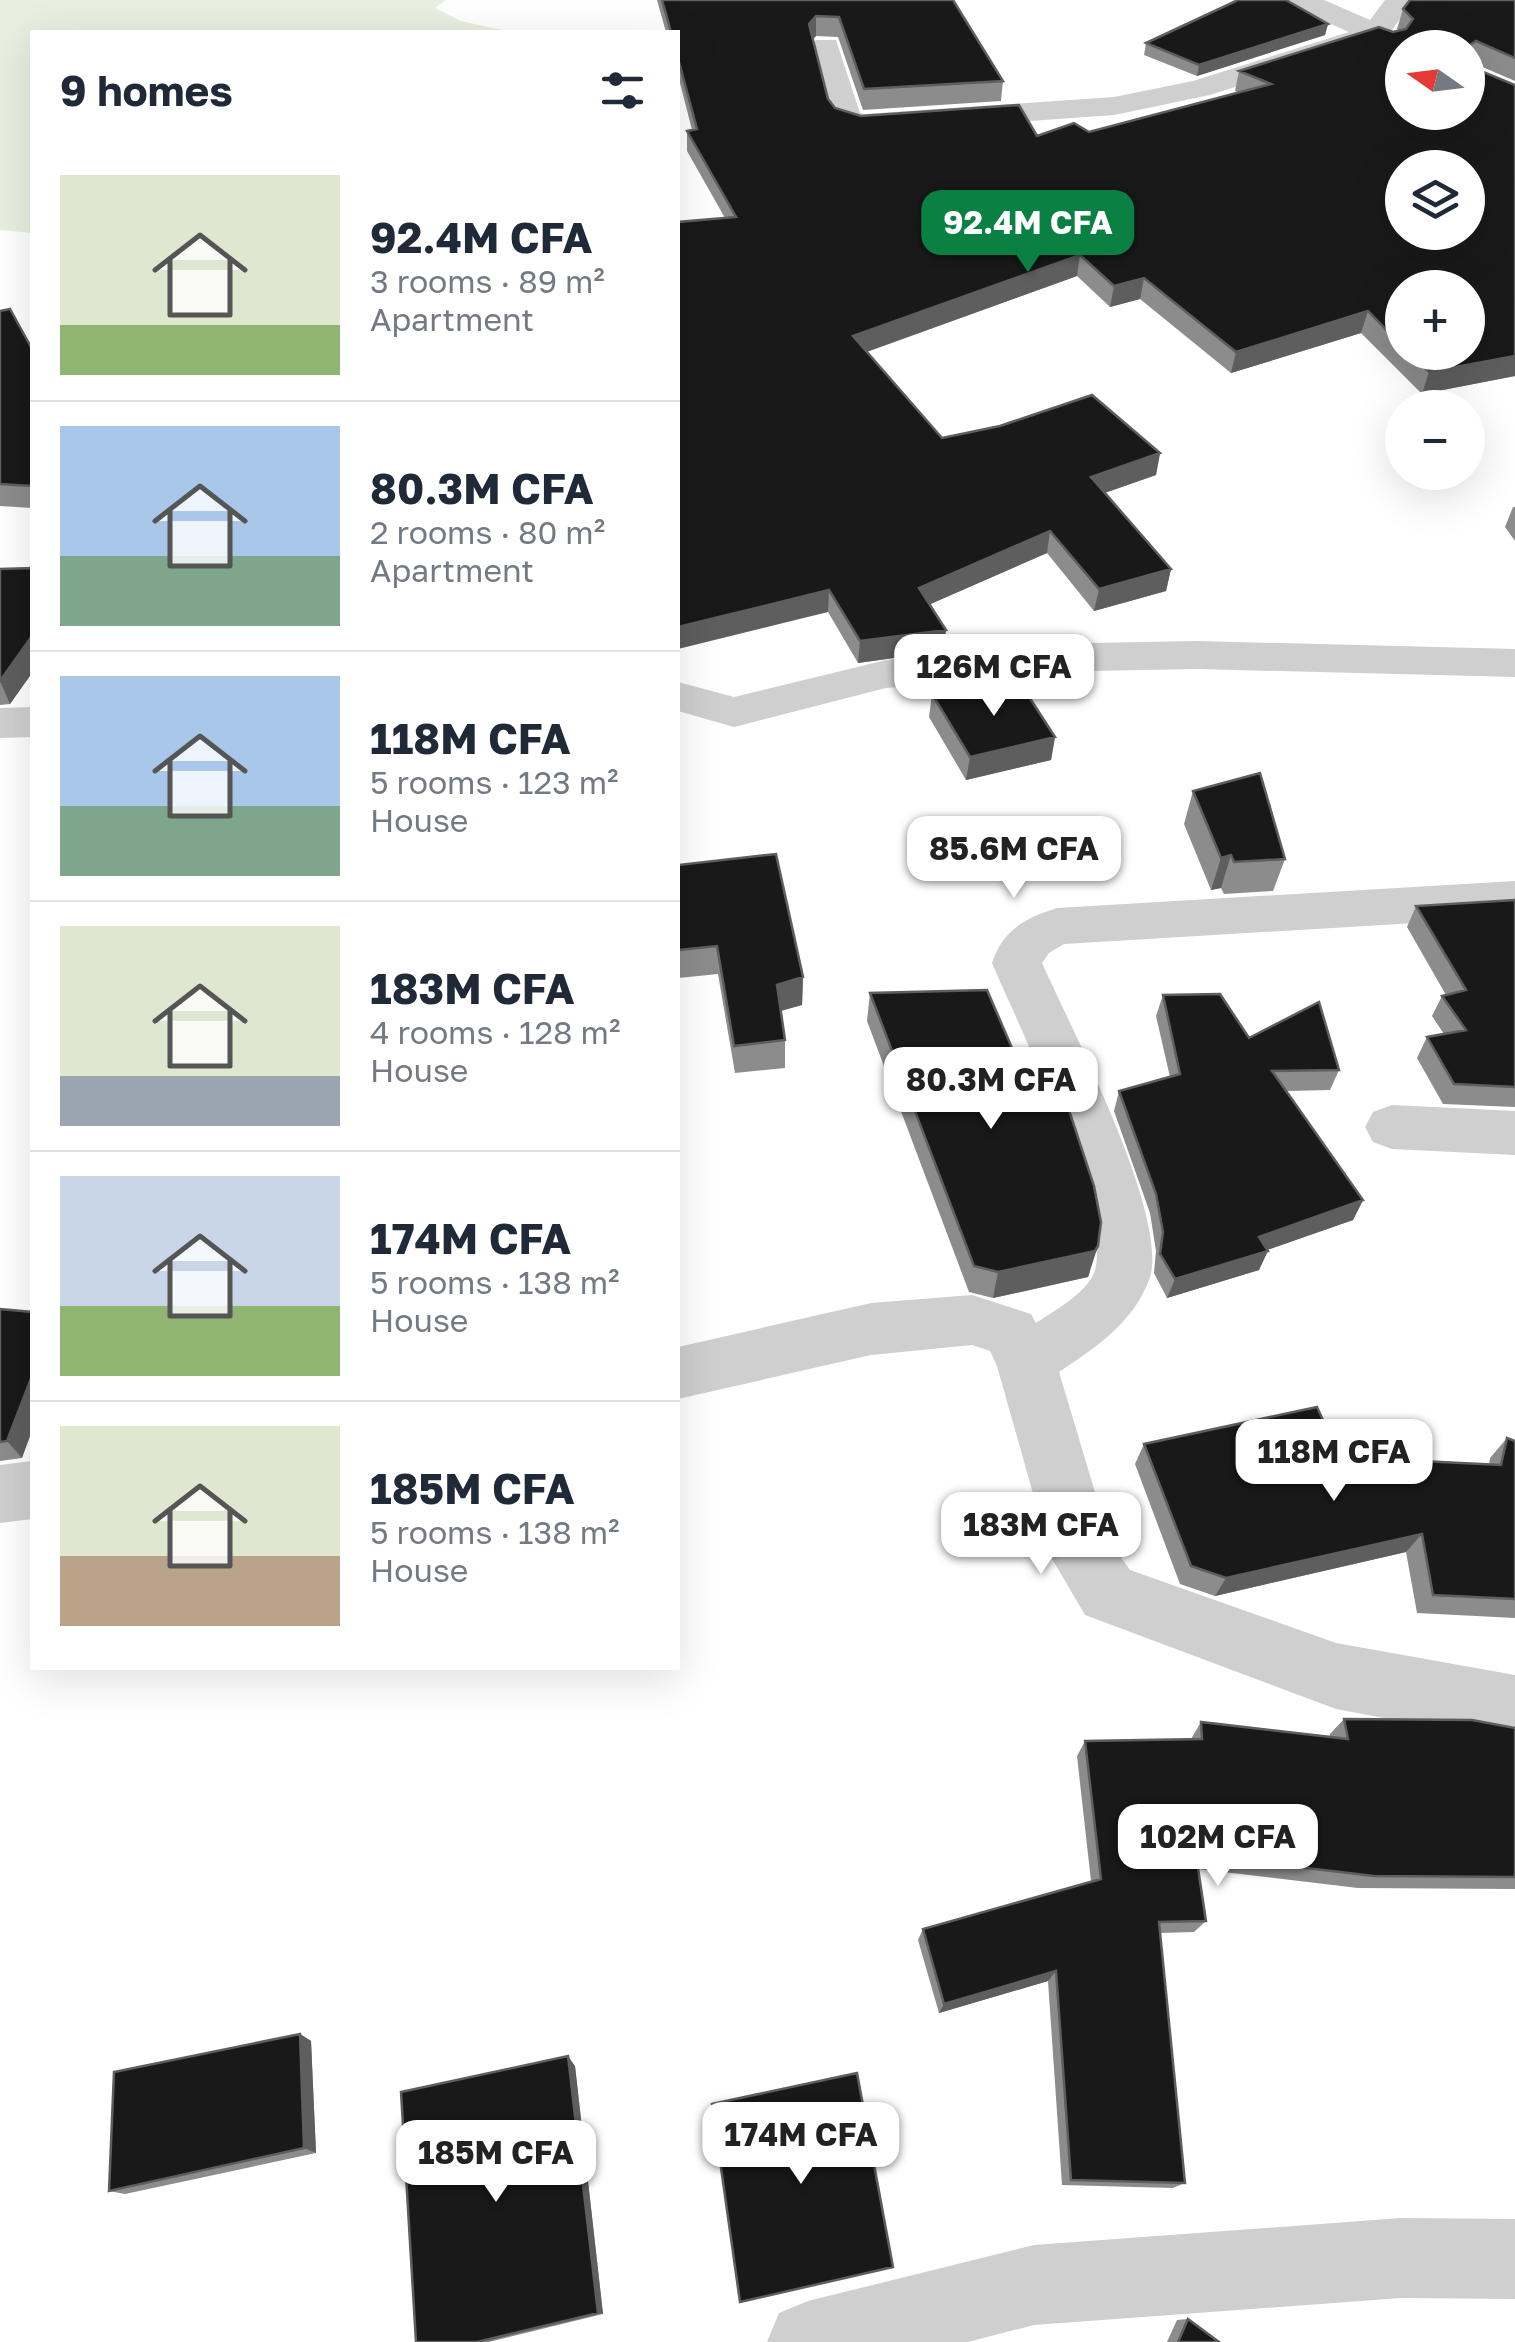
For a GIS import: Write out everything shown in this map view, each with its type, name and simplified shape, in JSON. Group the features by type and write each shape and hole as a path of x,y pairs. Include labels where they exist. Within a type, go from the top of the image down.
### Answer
{"street":[{"path":"1300,0 1385,38"},
{"path":"826,46 846,118 860,124 1114,106 1199,89 1374,33 1400,0"},
{"path":"680,698 734,712 886,674 1090,657 1197,655 1515,663"},
{"path":"0,722 30,722"},
{"path":"1026,1362 1096,1312 1122,1277 1127,1246 1114,1197 1017,963 1020,950 1031,938 1057,926 1515,899"},
{"path":"1392,1127 1515,1133"},
{"path":"680,1373 871,1329 972,1320 1010,1332 1026,1362 1083,1557 1108,1594 1336,1676 1515,1709"},
{"path":"0,1494 30,1490"},
{"path":"808,2342 1034,2286 1401,2258 1515,2259"}],"green space":[{"path":"0,0 446,0 435,8 461,21 501,30 30,30 30,233 0,230"}],"building":[{"path":"662,0 953,0 1003,81 864,89 839,17 816,16 809,24 828,99 835,108 861,116 1019,105 1037,136 1074,123 1089,132 1271,84 1239,71 1379,27 1387,30 1385,130 1485,130 1485,73 1515,85 1515,356 1485,362 1485,270 1385,270 1385,328 1368,311 1236,352 1144,278 1114,286 1080,255 853,336 942,438 1000,426 1092,395 1160,453 1091,477 1171,569 1099,589 1050,531 919,588 946,630 860,641 829,590 680,627 680,222 736,217 687,131 697,129 680,65 680,30 670,30"},
{"path":"1238,0 1286,0 1328,24 1199,65 1146,43"},
{"path":"1410,0 1515,0 1515,58 1485,45 1485,30 1402,30 1413,19 1403,9"},
{"path":"10,309 30,345 30,486 0,484 0,311"},
{"path":"30,568 30,639 0,681 0,569"},
{"path":"1020,683 1055,737 970,757 932,694"},
{"path":"1260,773 1285,859 1234,862 1231,855 1221,858 1193,791"},
{"path":"776,854 803,977 777,985 785,1040 734,1046 717,946 680,950 680,865"},
{"path":"1515,900 1515,1087 1454,1084 1427,1037 1466,1030 1442,996 1466,990 1416,906"},
{"path":"987,990 1037,1106 1065,1098 1094,1186 1101,1222 1095,1251 998,1272 974,1266 870,993"},
{"path":"1220,994 1249,1038 1319,1002 1339,1070 1272,1071 1363,1200 1259,1237 1268,1251 1175,1279 1160,1254 1163,1232 1156,1194 1119,1091 1180,1074 1163,995"},
{"path":"0,1309 30,1312 30,1381 7,1441 0,1442"},
{"path":"1317,1407 1340,1457 1501,1465 1507,1438 1515,1441 1515,1599 1433,1595 1422,1534 1226,1578 1191,1566 1144,1444"},
{"path":"1344,1719 1472,1720 1515,1728 1515,1877 1374,1876 1196,1855 1206,1921 1159,1922 1185,2183 1071,2180 1056,1971 944,2004 923,1929 1101,1879 1085,1741 1202,1739 1201,1722 1348,1739"},
{"path":"300,2034 304,2148 109,2191 114,2072"},
{"path":"568,2056 598,2313 477,2342 416,2342 401,2092"},
{"path":"857,2073 893,2267 740,2302 712,2104"},
{"path":"1188,2319 1219,2342 1178,2342"}]}
